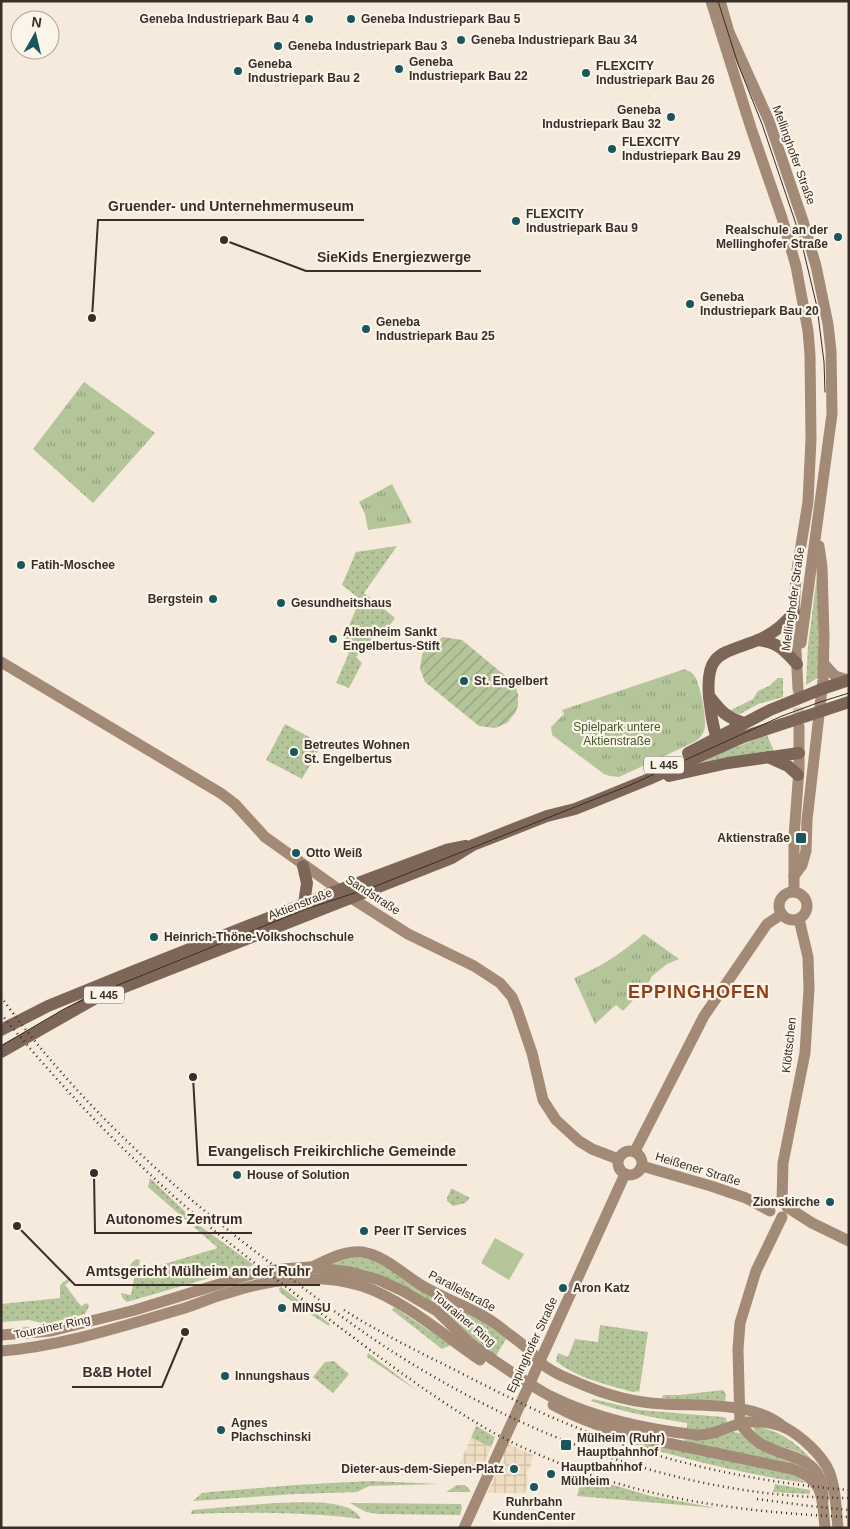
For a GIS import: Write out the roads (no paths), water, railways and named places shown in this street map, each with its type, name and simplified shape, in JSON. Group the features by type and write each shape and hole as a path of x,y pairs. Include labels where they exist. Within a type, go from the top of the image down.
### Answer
{"main road":[{"name":"Mellinghofer Straße","path":"711,1 782,218 798,276 805,313 810,355 811,435 808,502 796,576 794,612 798,664"},
{"name":"Mellinghofer Straße","path":"720,1 729,32 771,125 816,266 828,324 831,351 832,414 798,664"},
{"path":"737,81 750,78"},
{"path":"811,435 821,443 829,445"},
{"path":"794,876 802,865 806,850 807,820 824,664 822,567 817,529"},
{"path":"718,743 709,696 709,673 719,656 728,650 758,640 779,629 794,612"},
{"path":"758,640 772,642 782,648 798,664 798,689"},
{"name":"Sandstraße","path":"1,662 224,795 235,804 264,837 304,866 408,934 474,966 500,983 512,997 517,1009 532,1053 543,1100 556,1120 578,1141 592,1149 618,1159"},
{"path":"824,664 835,676 849,680"},
{"name":"Aktienstraße","path":"1,1052 94,999 452,858 473,845 547,816 575,809 649,780 718,743 744,723 822,689 849,680"},
{"path":"709,696 729,718 744,723"},
{"name":"Aktienstraße","path":"547,816 566,805 718,743 849,702"},
{"path":"794,892 794,837 799,727"},
{"path":"649,780 728,763 799,753"},
{"path":"768,757 788,766 798,775"},
{"name":"Aktienstraße","path":"1,1030 76,994 304,904 446,850 473,845"},
{"path":"304,866 307,883 304,904"},
{"path":"794,892 802,894 808,905 806,914 799,919 791,920 782,914 779,906 781,899 786,893 794,892"},
{"path":"635,1151 704,1016 767,924 782,914"},
{"name":"Klöttschen","path":"740,1424 738,1349 740,1323 751,1284 771,1239 778,1209 778,1183 782,1173 805,1053 809,990 807,951 799,919"},
{"path":"628,1150 635,1151 640,1155 642,1166 638,1172 632,1175 624,1174 620,1171 618,1159 628,1150"},
{"name":"Heißener Straße","path":"642,1166 695,1180 778,1209 849,1241"},
{"name":"Eppinghofer Straße","path":"464,1528 624,1174"},
{"name":"Parallelstraße","path":"310,1267 351,1252 370,1254 394,1266 442,1297 479,1313 532,1352 539,1362 550,1370 591,1389 618,1398 671,1405 739,1408 768,1417 779,1422 785,1428"},
{"name":"Tourainer Ring","path":"1,1335 51,1331 134,1310 252,1274 310,1267 350,1272 379,1280 403,1291 437,1311 490,1362 549,1395 590,1413 639,1427 696,1435 709,1435 740,1424 755,1422 768,1423 785,1428 810,1446 822,1460 828,1471 835,1494 838,1528"},
{"name":"Tourainer Ring","path":"1,1350 25,1349 62,1342 171,1312 257,1284 292,1278 337,1281 374,1291 490,1362 547,1402 587,1421 630,1436 801,1472 814,1480 823,1501 825,1528"},
{"path":"740,1424 757,1442 796,1457 815,1470 821,1478 824,1489 823,1501"}],"tunnel":[{"path":"798,691 799,727"}],"tram line":[{"path":"718,1 738,64 762,124 800,236 817,307 824,362 825,392"},
{"path":"1,1046 64,1009 91,996 306,909 376,886 628,786 782,716 849,693"}],"railway":[{"path":"1,997 30,1036 62,1073 95,1109 164,1176 239,1239 334,1311 393,1352 445,1383 499,1412 554,1436 611,1458 669,1475 728,1487 788,1495 849,1498"},
{"path":"1,1014 50,1071 118,1144 183,1204 258,1265 373,1352 473,1421 505,1439 549,1459 615,1483 648,1492 714,1505 781,1513 849,1517"},
{"path":"344,1310 400,1342 496,1391 597,1436 667,1458 739,1475 849,1490"},
{"path":"757,1499 849,1510"}],"place":[{"name":"Geneba Industriepark Bau 4","path":"309,19"},
{"name":"Geneba Industriepark Bau 5","path":"351,19"},
{"name":"Geneba Industriepark Bau 34","path":"461,40"},
{"name":"Geneba Industriepark Bau 3","path":"278,46"},
{"name":"Geneba Industriepark Bau 22","path":"399,69"},
{"name":"Geneba Industriepark Bau 2","path":"238,71"},
{"name":"FLEXCITY Industriepark Bau 26","path":"586,73"},
{"name":"Geneba Industriepark Bau 32","path":"671,117"},
{"name":"FLEXCITY Industriepark Bau 29","path":"612,149"},
{"name":"FLEXCITY Industriepark Bau 9","path":"516,221"},
{"name":"Realschule an der Mellinghofer Straße","path":"838,237"},
{"name":"SieKids Energiezwerge","path":"224,240"},
{"name":"Geneba Industriepark Bau 20","path":"690,304"},
{"name":"Gruender- und Unternehmermuseum","path":"92,318"},
{"name":"Geneba Industriepark Bau 25","path":"366,329"},
{"name":"Fatih-Moschee","path":"21,565"},
{"name":"Bergstein","path":"213,599"},
{"name":"Gesundheitshaus","path":"281,603"},
{"name":"Altenheim Sankt Engelbertus-Stift","path":"333,639"},
{"name":"St. Engelbert","path":"464,681"},
{"name":"Betreutes Wohnen St. Engelbertus","path":"294,752"},
{"name":"Aktienstraße","path":"801,838"},
{"name":"Otto Weiß","path":"296,853"},
{"name":"Heinrich-Thöne-Volkshochschule","path":"154,937"},
{"name":"Evangelisch Freikirchliche Gemeinde","path":"193,1077"},
{"name":"Autonomes Zentrum","path":"94,1173"},
{"name":"House of Solution","path":"237,1175"},
{"name":"Zionskirche","path":"830,1202"},
{"name":"Amtsgericht Mülheim an der Ruhr","path":"17,1226"},
{"name":"Peer IT Services","path":"364,1231"},
{"name":"Aron Katz","path":"563,1288"},
{"name":"MINSU","path":"282,1308"},
{"name":"B&B Hotel","path":"185,1332"},
{"name":"Innungshaus","path":"225,1376"},
{"name":"Agnes Plachschinski","path":"221,1430"},
{"name":"Mülheim (Ruhr) Hauptbahnhof","path":"566,1445"},
{"name":"Dieter-aus-dem-Siepen-Platz","path":"514,1469"},
{"name":"Hauptbahnhof Mülheim","path":"551,1474"},
{"name":"Ruhrbahn KundenCenter","path":"534,1487"}],"district":[{"name":"EPPINGHOFEN","path":"699,992"}],"park label":[{"name":"Spielpark untere Aktienstraße","path":"617,734"}]}
